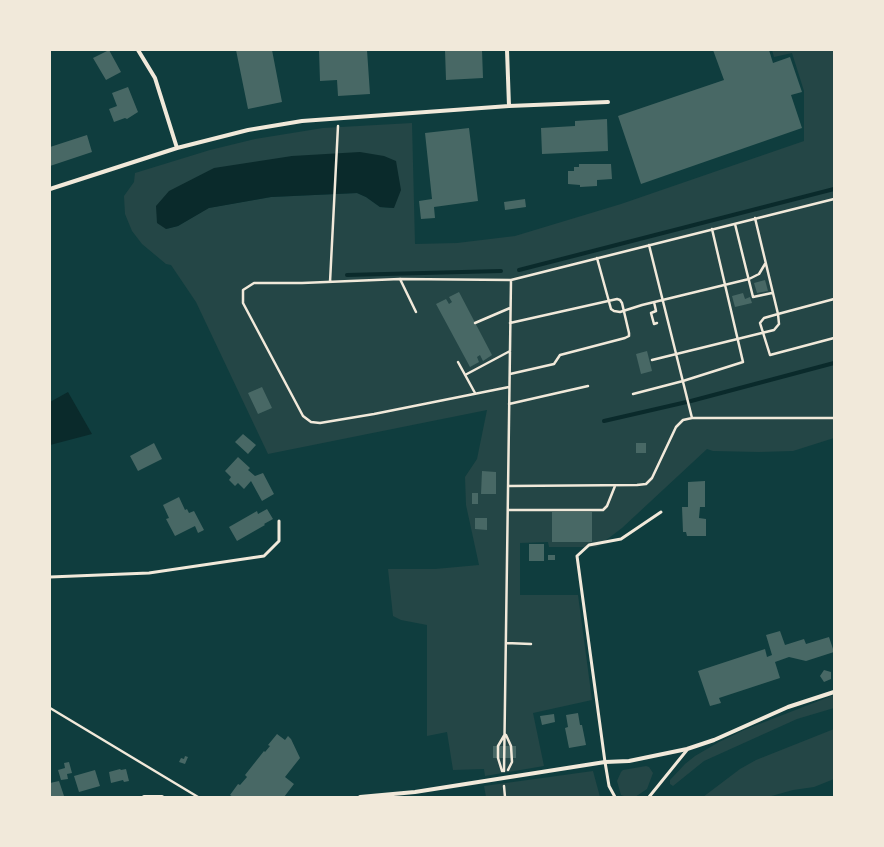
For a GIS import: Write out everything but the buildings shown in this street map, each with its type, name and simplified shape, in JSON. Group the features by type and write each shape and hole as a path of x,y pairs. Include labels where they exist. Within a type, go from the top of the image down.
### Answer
{"street":[{"path":"138,50 155,78 177,148"},
{"path":"507,50 509,106"},
{"path":"50,189 177,148 248,130 302,121 509,106 608,102"},
{"path":"360,797 415,792 605,762 629,761 687,749 714,740 788,707 834,692"},
{"path":"144,797 162,797"}],"lane":[{"path":"615,797 610,786 605,762 578,556 589,545 621,539 661,512"},
{"path":"50,577 149,573 264,556 279,541 279,521"},
{"path":"650,797 687,749"}],"path":[{"path":"330,282 338,118"},
{"path":"509,387 374,414 320,423 311,422 303,416 243,303 243,290 254,283 400,279 511,280 834,199"},
{"path":"652,360 774,330 778,324 778,314 755,218"},
{"path":"735,224 753,297 772,293"},
{"path":"634,394 683,381 743,362 739,339 724,285 712,229"},
{"path":"649,245 692,418"},
{"path":"597,258 608,300 614,312 625,311 654,302 749,279 759,274 765,264"},
{"path":"400,279 416,312"},
{"path":"505,797 504,778 511,280"},
{"path":"510,323 617,299 620,300 625,311 629,333 629,336 625,338 560,355 554,364 510,374"},
{"path":"834,299 764,318 760,323 770,355 834,338"},
{"path":"654,302 656,311 651,313 654,324 657,324"},
{"path":"475,323 510,308"},
{"path":"465,375 510,351"},
{"path":"458,362 475,393"},
{"path":"509,404 588,386"},
{"path":"508,486 615,486 646,484 652,478 676,427 683,420 692,418 834,418"},
{"path":"508,510 603,510 607,506 615,486"},
{"path":"506,644 531,644"},
{"path":"50,708 198,797"},
{"path":"504,778 498,758 498,746 505,733"},
{"path":"504,778 512,762 512,746 505,733"}],"shaded area":[{"path":"772,50 834,50 834,438 793,451 713,451 707,449 622,528 597,547 549,547 548,542 520,543 520,595 578,595 592,700 533,713 544,766 485,776 484,769 453,770 447,732 427,736 427,625 401,620 393,616 388,569 435,569 479,565 466,505 465,477 477,459 487,410 268,454 196,302 171,265 166,264 142,244 132,231 125,214 124,196 134,182 135,173 210,150 255,139 323,128 412,123 415,244 457,243 515,236 621,204 804,141 804,91 792,53 774,57","holes":["292,156 393,208 380,207 366,197 357,193 271,197 208,208 178,226 166,229"]},
{"path":"360,152 384,156 396,161 401,190 394,208 380,207 366,197 357,193 271,197 209,208 178,226 166,229 157,223 156,206 169,191 214,168 292,156"},
{"path":"68,392 92,434 50,445 50,402"},
{"path":"834,695 834,708 797,719 704,761 673,786 670,784 670,780 685,764 695,756 719,742 744,730"},
{"path":"834,729 834,779 814,787 793,790 768,797 703,797 740,769 756,760"},
{"path":"646,766 649,767 653,773 647,789 635,797 621,795 617,781 621,772 623,770"},
{"path":"593,771 600,797 486,797 484,786"}],"waterway":[{"path":"519,270 834,189"},
{"path":"347,275 501,271"},
{"path":"604,421 691,401 834,363"}]}
